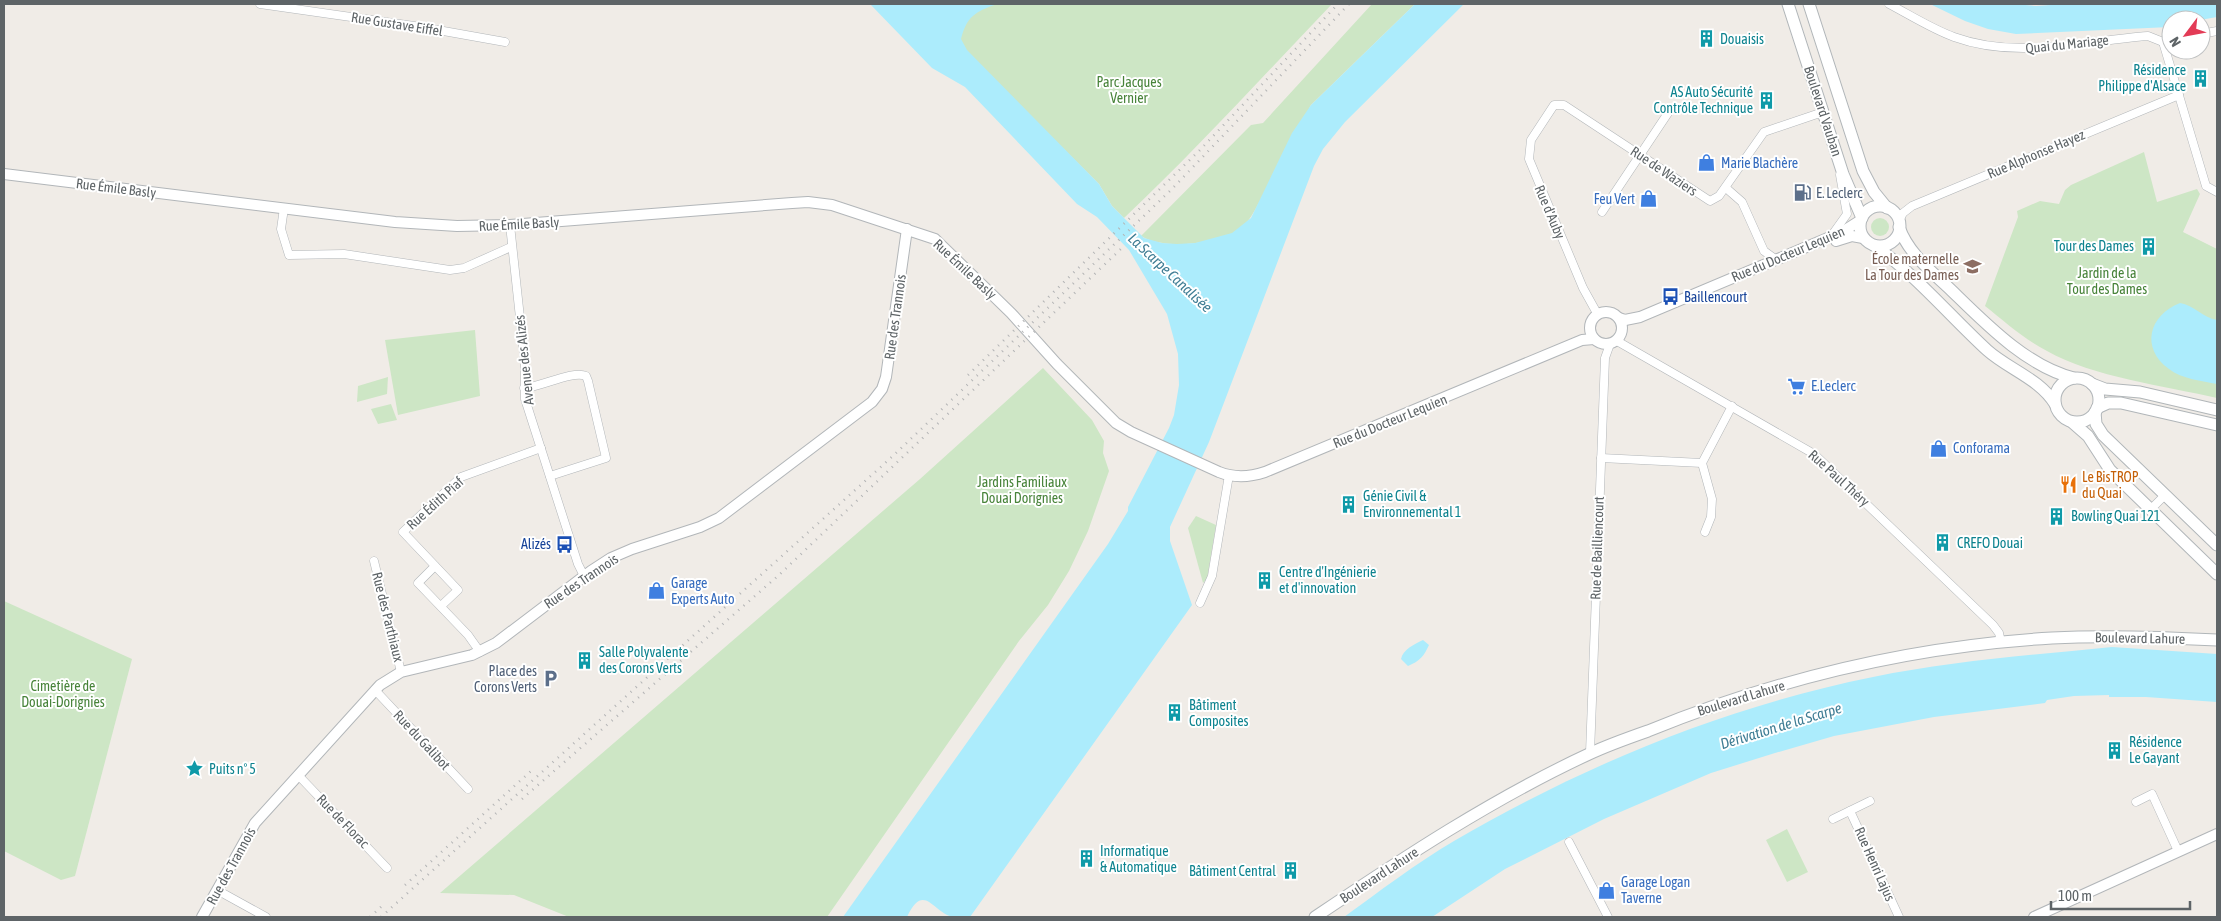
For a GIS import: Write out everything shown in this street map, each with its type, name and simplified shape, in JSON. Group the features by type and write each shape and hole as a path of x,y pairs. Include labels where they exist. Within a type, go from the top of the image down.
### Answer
{"main road":[{"name":"Boulevard Vauban","path":"1788,4 1840,166 1861,219"},
{"name":"Boulevard Vauban","path":"1809,4 1863,171 1874,192 1888,208"},
{"path":"2217,410 2133,391 2105,388 2083,379 2058,373 2009,342 1982,320 1913,252 1906,243 1894,213 1888,208 1873,208 1861,219 1860,229 1863,238 1896,262 1988,350 2045,391 2061,415 2088,436 2106,466 2217,574"},
{"path":"1875,246 1884,246 1893,241 1899,224"},
{"path":"2055,404 2059,387 2064,382 2074,378"},
{"path":"2092,384 2098,396 2096,424 2101,433 2217,545"},
{"path":"2072,422 2085,420 2096,410 2108,403 2121,403 2217,425"},
{"name":"Boulevard Lahure","path":"1314,917 1388,867 1452,828 1590,754 1697,711 1770,688 1834,671 1901,657 2001,642 2098,637 2217,640"}],"street":[{"name":"Rue Gustave Eiffel","path":"260,4 505,42"},
{"name":"Quai du Mariage","path":"1889,4 1955,38 2007,48 2033,49 2148,36 2161,39"},
{"path":"2171,60 2179,95 2206,186 2217,192"},
{"name":"Rue Alphonse Hayez","path":"1899,224 1902,213 1912,206 2179,95"},
{"name":"Rue de Waziers","path":"1550,109 1558,104 1564,105 1707,200 1717,199 1726,188"},
{"name":"Rue d'Auby","path":"1550,109 1530,140 1529,159 1583,288 1598,315"},
{"path":"1775,259 1762,247 1745,207 1736,195 1726,188 1764,132 1823,112"},
{"path":"1602,212 1668,113"},
{"path":"1832,236 1847,214 1840,166"},
{"name":"Rue Émile Basly","path":"4,174 419,224 510,225 808,202 832,205 928,235 939,242 1004,306 1111,418 1131,432 1154,442"},
{"name":"Rue Émile Basly","path":"284,208 281,229 289,255 344,254 450,270 464,268 511,247"},
{"name":"Rue du Docteur Lequien","path":"1619,318 1626,320 1640,317 1832,236 1861,219"},
{"name":"Avenue des Alizés","path":"510,225 524,358 525,399 578,564 584,576"},
{"name":"Rue des Trannois","path":"202,917 255,823 375,690 389,678 401,672 480,652 496,643 584,576 611,558 632,549 700,527 719,518 876,397 886,377 906,229"},
{"name":"Rue du Docteur Lequien","path":"1716,285 1751,276 1844,238 1855,236 1863,238"},
{"path":"1610,313 1619,318 1622,325 1616,339 1602,344 1594,339 1591,325 1598,315 1610,313"},
{"name":"Rue du Docteur Lequien","path":"1616,339 1640,317"},
{"name":"Rue du Docteur Lequien","path":"1570,345 1591,325"},
{"name":"Rue du Docteur Lequien","path":"1154,442 1207,467 1229,475 1249,476 1265,472 1582,340 1594,339"},
{"name":"Rue Paul Théry","path":"1616,339 1819,458 1993,625 1999,633 2001,642"},
{"name":"Rue de Bailliencourt","path":"1590,754 1605,358 1616,339"},
{"path":"524,388 540,386 577,374 586,376 588,381 606,458 550,476"},
{"path":"1705,532 1711,517 1712,506 1710,488 1702,463 1732,406"},
{"name":"Rue Édith Piaf","path":"441,606 458,590 403,532 461,477 541,448"},
{"path":"1601,458 1702,463"},
{"path":"1200,603 1212,576 1229,475"},
{"path":"2151,509 2165,494"},
{"name":"Rue des Parthiaux","path":"374,561 401,672"},
{"path":"435,566 418,583 468,635 480,652"},
{"name":"Rue du Galibot","path":"375,690 468,789"},
{"name":"Rue de Florac","path":"298,775 387,868"},
{"path":"2136,802 2152,794 2178,852"},
{"name":"Rue Henri Lajus","path":"1833,819 1870,801"},
{"name":"Rue Henri Lajus","path":"1850,811 1899,917"},
{"path":"2034,917 2217,834"},
{"path":"1569,842 1608,917"},
{"path":"217,890 266,917"}],"green space":[{"name":"Parc Jacques Vernier","path":"923,4 1332,4 1203,139 1124,218 1112,206 1099,184 980,66"},
{"path":"1372,4 1415,4 1311,105 1249,220 1234,233 1224,237 1188,244 1162,243 1141,236 1251,125 1263,123"},
{"name":"Jardin de la Tour des Dames","path":"2144,152 2157,202 2197,189 2200,194 2183,232 2217,249 2217,398 2107,374 2065,360 2030,341 1985,306 2018,217 2017,211 2040,201 2059,204 2065,190 2071,185"},
{"path":"1876,218 1884,218 1889,223 1887,234 1876,236 1871,231 1871,223"},
{"path":"475,330 480,396 398,415 385,340"},
{"name":"Jardins Familiaux Douai Dorignies","path":"1043,368 1092,420 1104,441 1103,453 1109,471 1088,531 1069,571 1048,605 1019,641 827,917 569,917 514,895 440,893 920,479"},
{"path":"388,377 387,394 357,402 358,386"},
{"path":"391,404 397,420 378,424 371,409"},
{"path":"1196,516 1216,525 1207,579 1203,583 1188,528"},
{"name":"Cimetière de Douai-Dorignies","path":"4,601 132,659 75,876 61,880 4,851"},
{"path":"1787,829 1808,872 1787,882 1766,840"}],"water":[{"name":"La Scarpe Canalisée","path":"870,4 997,4 983,10 969,20 961,39 967,50 1099,184 1112,206 1144,238 1162,243 1177,244 1195,243 1232,233 1251,218 1292,133 1311,105 1415,4 1464,4 1345,122 1323,149 1314,166 1209,442 1170,527 1170,541 1192,605 970,917 953,917 924,900 919,901 913,906 907,917 843,917 1108,544 1128,511 1128,507 1174,415 1179,385 1178,354 1167,314 1129,250 1097,217 1077,204 965,87 932,68"},
{"path":"1930,4 2014,4 2036,6 2065,4 2217,4 2217,17 2211,18 2211,10 2161,10 2161,27 2016,34 1988,29 1965,21"},
{"path":"2180,303 2217,320 2217,384 2192,379 2174,372 2160,361 2154,352 2152,333 2155,324 2169,308"},
{"path":"1423,640 1429,645 1425,652 1419,660 1408,666 1401,659 1402,655 1410,647"},
{"name":"Dérivation de la Scarpe","path":"2112,647 2217,654 2217,702 2146,697 2109,697 2109,695 2074,696 2047,700 2045,703 1934,717 1834,736 1711,773 1604,819 1505,869 1432,917 1344,917 1425,859 1504,813 1605,764 1709,722 1818,690 1902,671 1992,659"}],"railway":[{"path":"968,375 1199,151 1338,4"},
{"path":"381,917 894,455 1171,190 1349,4"},
{"path":"522,799 779,575 1124,246"},
{"path":"405,885 531,771"},
{"path":"370,917 384,904"}],"place":[{"name":"Douaisis","path":"1706,39"},
{"name":"Résidence Philippe d'Alsace","path":"2200,78"},
{"name":"AS Auto Sécurité Contrôle Technique","path":"1767,100"},
{"name":"Marie Blachère","path":"1707,163"},
{"name":"E. Leclerc","path":"1802,193"},
{"name":"Feu Vert","path":"1649,199"},
{"name":"Tour des Dames","path":"2148,246"},
{"name":"École maternelle La Tour des Dames","path":"1973,267"},
{"name":"Baillencourt","path":"1670,297"},
{"name":"E.Leclerc","path":"1797,386"},
{"name":"Conforama","path":"1939,448"},
{"name":"Le BisTROP du Quai","path":"2068,485"},
{"name":"Génie Civil & Environnemental 1","path":"1349,504"},
{"name":"Bowling Quai 121","path":"2057,516"},
{"name":"CREFO Douai","path":"1943,543"},
{"name":"Alizés","path":"565,544"},
{"name":"Centre d'Ingénierie et d'innovation","path":"1265,580"},
{"name":"Garage Experts Auto","path":"657,591"},
{"name":"Salle Polyvalente des Corons Verts","path":"585,660"},
{"name":"Place des Corons Verts","path":"551,679"},
{"name":"Bâtiment Composites","path":"1175,713"},
{"name":"Résidence Le Gayant","path":"2115,750"},
{"name":"Puits n° 5","path":"195,769"},
{"name":"Informatique & Automatique","path":"1086,859"},
{"name":"Bâtiment Central","path":"1290,871"},
{"name":"Garage Logan Taverne","path":"1607,890"}]}
